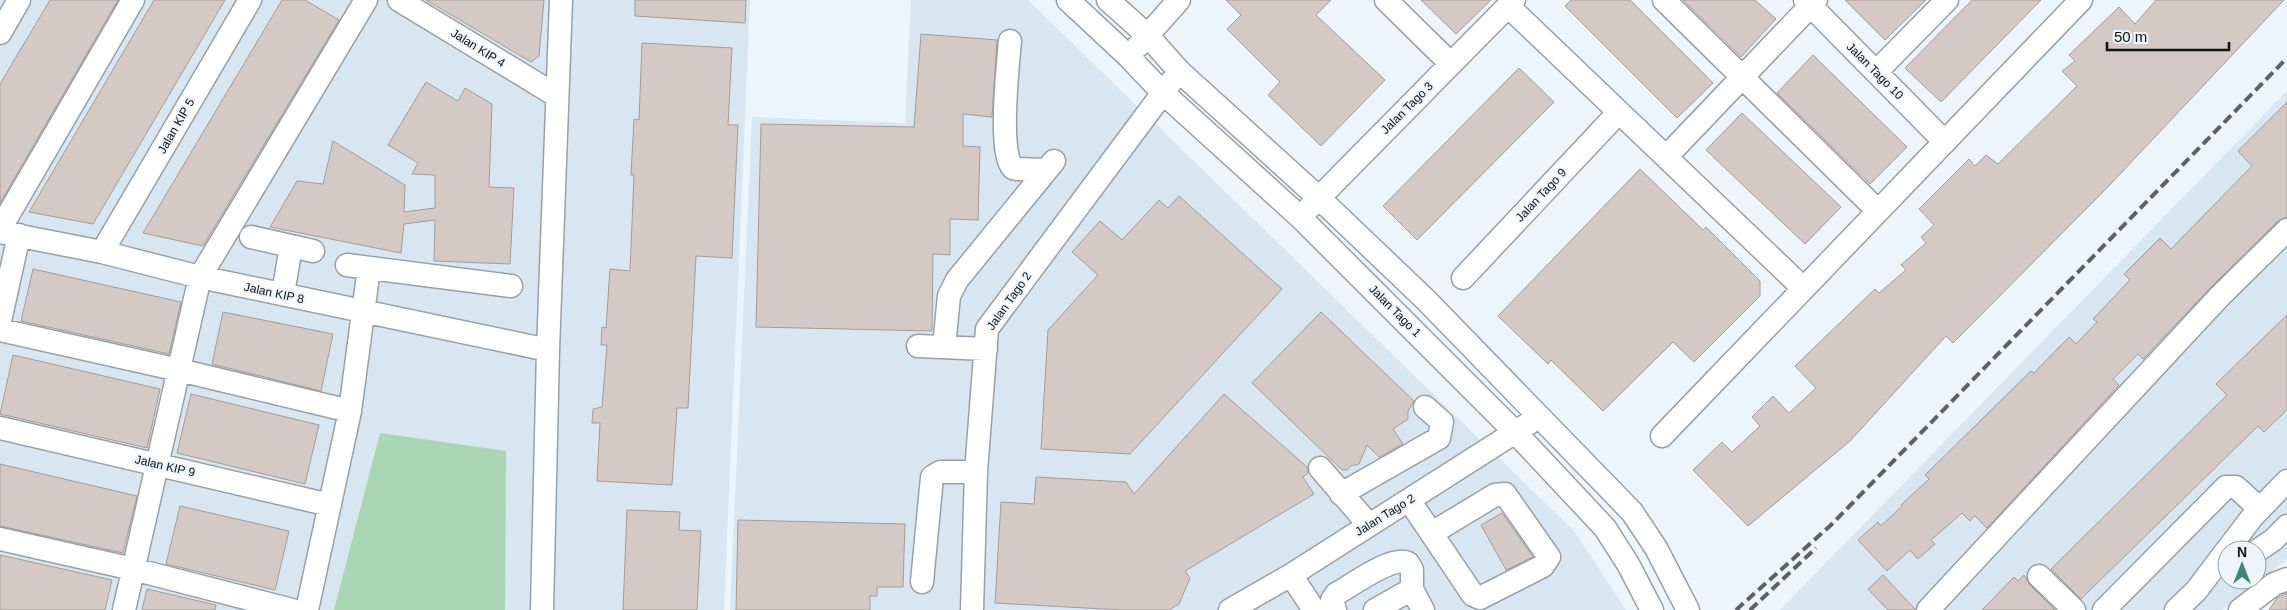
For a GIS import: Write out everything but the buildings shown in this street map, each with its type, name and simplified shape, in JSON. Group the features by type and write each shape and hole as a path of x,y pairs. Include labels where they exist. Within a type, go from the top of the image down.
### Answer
{"street":[{"path":"1,28 19,0"},
{"path":"0,321 6,232 133,0"},
{"name":"Jalan KIP 5","path":"102,252 250,0"},
{"path":"124,610 200,277 366,0"},
{"name":"Jalan KIP 4","path":"399,0 556,96"},
{"path":"542,610 548,350 561,0"},
{"name":"Jalan Tago 1","path":"1068,0 1128,56 1162,92 1300,217 1516,433 1605,528 1628,564 1652,610"},
{"path":"1108,0 1148,36 1180,72 1319,198 1426,300 1632,512 1656,548 1688,610"},
{"path":"1128,56 1179,0"},
{"path":"1386,0 1451,64"},
{"path":"1664,0 1878,211"},
{"path":"1876,72 1947,0"},
{"path":"1662,436 2081,0"},
{"path":"1666,157 1810,2"},
{"name":"Jalan Tago 10","path":"1810,2 1945,142"},
{"path":"1511,3 1619,112 1804,288"},
{"name":"Jalan Tago 3","path":"1300,217 1511,3"},
{"path":"944,347 949,296 956,280 1050,165 1017,169 1012,168 1007,161 1004,128 1010,41"},
{"name":"Jalan Tago 2","path":"972,610 976,472 987,329 1162,92 1180,72"},
{"name":"Jalan Tago 9","path":"1462,278 1619,112"},
{"path":"1928,610 2207,310 2287,230"},
{"name":"Jalan KIP 8","path":"6,232 102,252 200,277 548,350"},
{"path":"251,237 313,251"},
{"path":"283,294 291,246"},
{"path":"347,265 511,286"},
{"path":"307,610 350,411 369,268"},
{"path":"0,330 350,411"},
{"path":"918,346 986,349"},
{"path":"1341,494 1439,438 1442,422 1425,406"},
{"name":"Jalan Tago 2","path":"1230,610 1291,575 1539,417"},
{"name":"Jalan KIP 9","path":"0,428 330,505"},
{"path":"1320,468 1369,525"},
{"path":"922,582 932,477 940,472 976,472"},
{"path":"2235,540 2260,509 2287,481"},
{"path":"2104,610 2226,487 2236,487 2260,509"},
{"path":"1409,500 1473,595 1480,598 1544,566 1549,557 1505,494 1495,495 1432,533"},
{"path":"2267,544 2287,526"},
{"path":"0,539 292,610"},
{"path":"1335,610 1332,604 1333,597 1393,562 1408,563 1412,570 1412,589 1423,610"},
{"path":"2176,610 2196,591 2217,563"},
{"path":"1291,575 1314,610"},
{"path":"2038,576 2074,610"},
{"path":"2196,591 2217,577"},
{"path":"2240,610 2274,584 2287,579"},
{"path":"1375,610 1412,589"}],"shaded area":[{"path":"0,0 750,0 724,610 0,610"},
{"path":"911,0 1028,0 1575,532 1626,610 730,610 752,117 905,123"},
{"path":"2287,91 2287,559 2267,575 2267,540 2217,540 2217,590 2247,590 2222,610 1780,610"}],"green space":[{"path":"380,433 506,451 505,610 334,610"}],"railway":[{"path":"1736,610 1831,525 2287,58"},
{"path":"1750,610 1816,548"}]}
